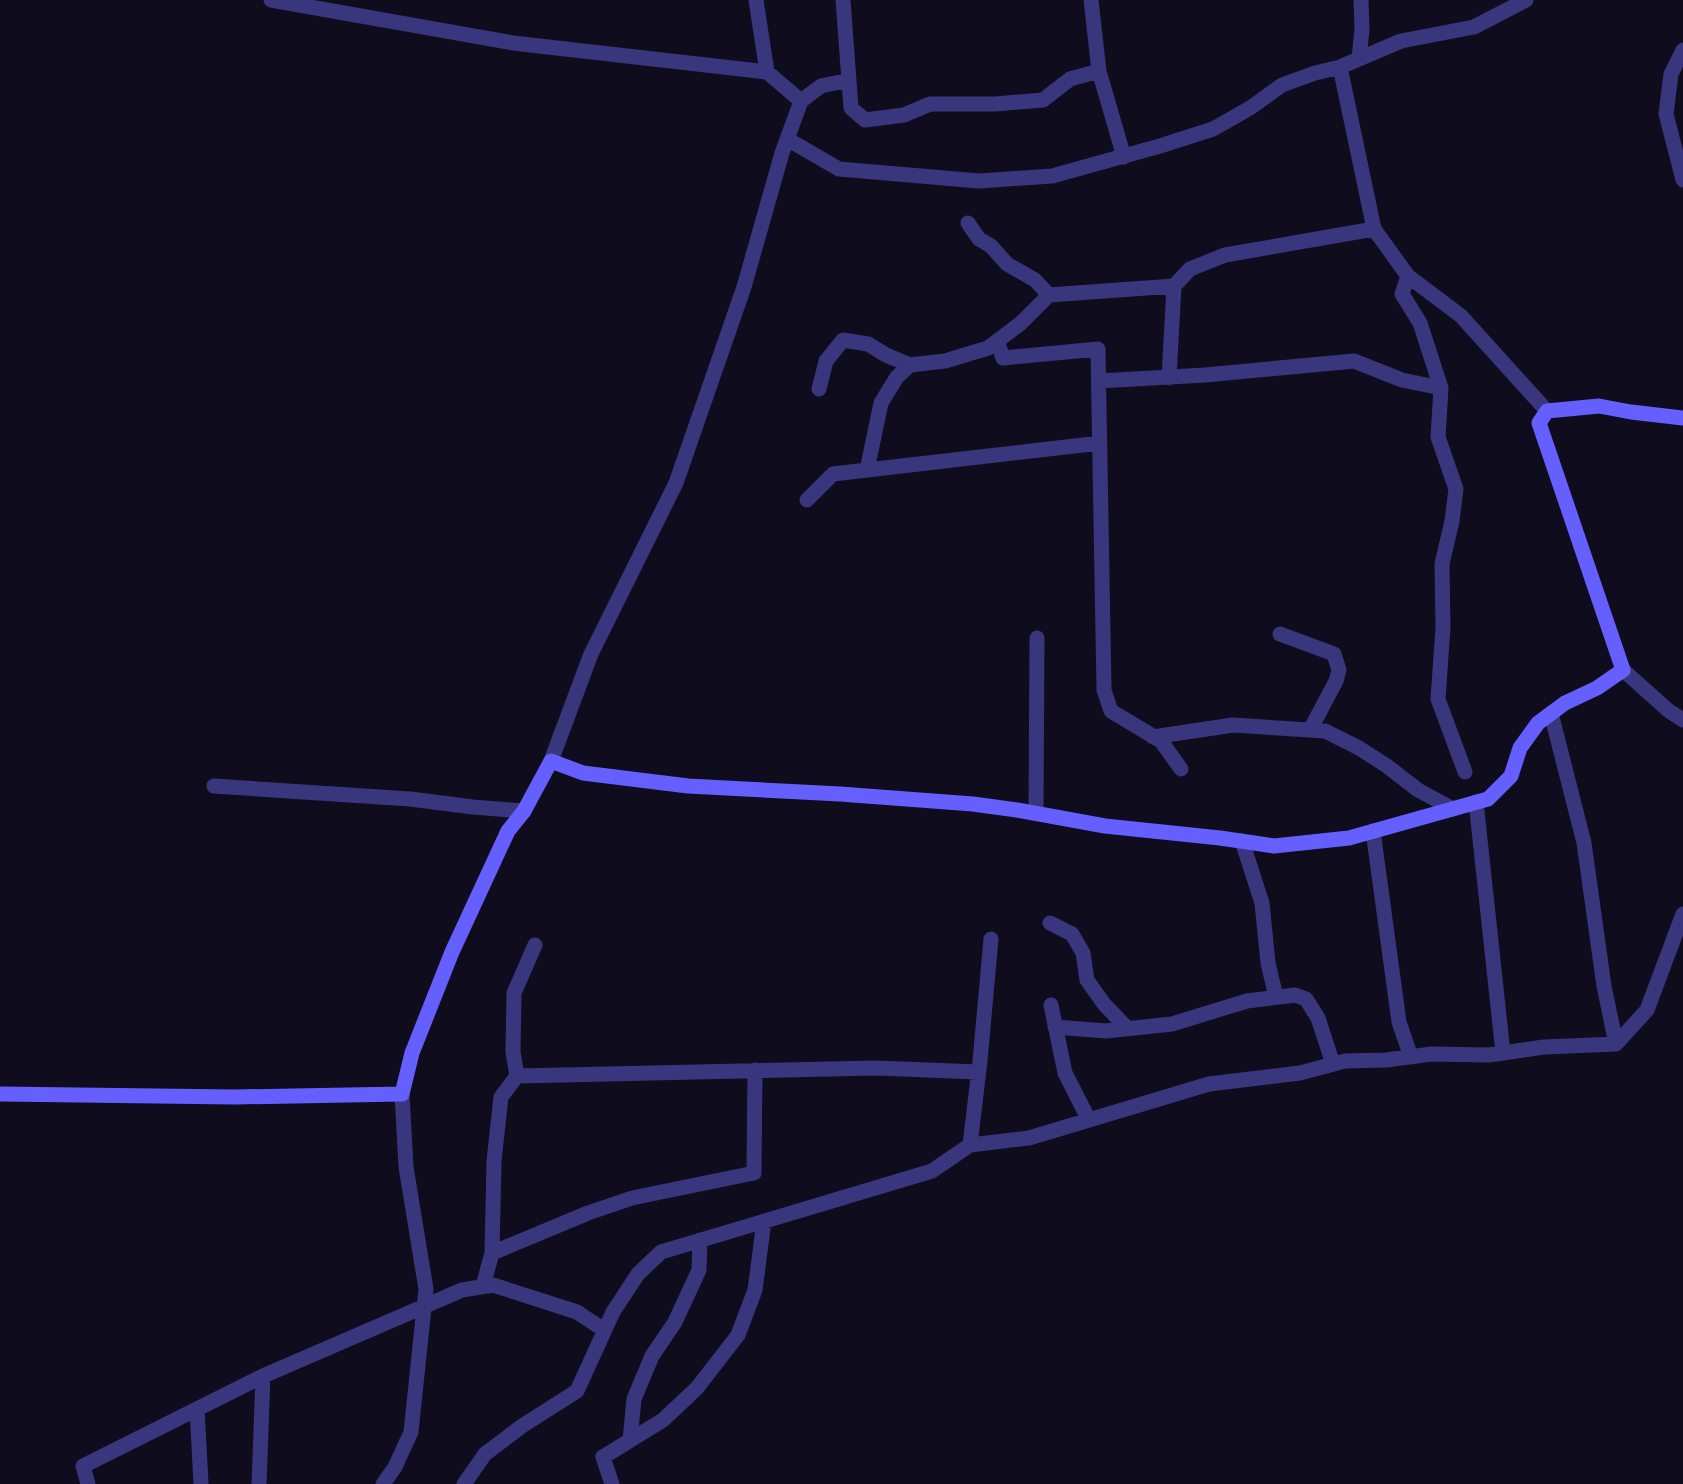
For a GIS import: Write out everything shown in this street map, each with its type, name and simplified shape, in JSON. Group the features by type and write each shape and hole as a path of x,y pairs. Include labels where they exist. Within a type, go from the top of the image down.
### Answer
{"street":[{"path":"271,0 513,44 767,72 801,101"},
{"path":"756,0 767,72"},
{"path":"843,0 851,108 865,120 904,115 930,104 995,104 1043,100 1070,79 1099,71"},
{"path":"1091,0 1099,71 1124,157"},
{"path":"1359,59 1362,28 1361,0"},
{"path":"787,139 839,169 979,181 1052,176 1124,157 1213,129 1250,108 1282,85 1340,67 1401,41 1474,27 1526,0"},
{"path":"1683,50 1671,74 1666,114 1683,180"},
{"path":"1340,67 1374,229 1408,276 1461,316 1547,411"},
{"path":"383,1484 395,1467 411,1432 426,1290 406,1167 402,1094 412,1053 452,951 508,831 524,811 551,761 591,654 676,483 744,287 787,139 801,101 821,86 849,80"},
{"path":"968,223 979,239 991,246 1007,264 1035,280 1049,295"},
{"path":"1169,378 1174,286 1190,269 1225,255 1374,229"},
{"path":"1408,276 1402,294 1420,323 1441,388 1438,437 1456,489 1452,521 1442,564 1443,627 1438,699 1465,772"},
{"path":"819,389 826,361 843,340 868,344 910,365 945,361 988,348 1021,323 1049,295 1174,286"},
{"path":"997,341 1003,358 1098,349 1104,690 1111,711 1161,741 1181,769"},
{"path":"1099,381 1169,378 1354,361 1402,380 1441,388"},
{"path":"867,470 881,403 897,377 910,365"},
{"path":"1547,411 1599,406 1683,418"},
{"path":"1547,411 1539,423 1623,670 1669,711 1683,720"},
{"path":"807,500 833,474 1100,443"},
{"path":"1280,634 1334,654 1339,670 1336,681 1310,730"},
{"path":"1036,638 1036,813"},
{"path":"551,761 583,774 688,786 973,804 1105,826 1274,846 1349,838 1488,799 1511,776 1520,748 1538,723 1564,703 1597,688 1623,670"},
{"path":"1551,713 1584,843 1604,986 1616,1044"},
{"path":"1154,737 1233,725 1325,731 1359,748 1419,790 1453,808"},
{"path":"214,786 390,797 524,811"},
{"path":"1476,802 1503,1053"},
{"path":"1374,831 1399,1022 1411,1057"},
{"path":"1242,841 1262,903 1268,963 1276,997"},
{"path":"464,1484 485,1454 522,1426 578,1391 613,1312 638,1274 661,1252 932,1171 970,1145 1029,1138 1209,1084 1300,1073 1346,1061 1386,1060 1432,1054 1489,1055 1544,1047 1616,1044 1647,1010 1683,914"},
{"path":"1050,923 1072,934 1083,953 1087,980 1104,1004 1127,1028"},
{"path":"970,1145 991,939"},
{"path":"483,1286 492,1253 494,1161 501,1097 517,1076 513,1052 514,993 535,945"},
{"path":"1055,1027 1106,1031 1172,1024 1247,1001 1295,995 1306,999 1318,1018 1333,1064"},
{"path":"1051,1005 1065,1073 1089,1120"},
{"path":"517,1076 876,1068 978,1072"},
{"path":"492,1253 588,1213 632,1198 754,1173 755,1070"},
{"path":"0,1094 236,1097 402,1094"},
{"path":"612,1484 603,1457 663,1420 697,1388 738,1335 754,1290 764,1221"},
{"path":"630,1440 634,1399 652,1356 675,1322 699,1270 700,1240"},
{"path":"88,1484 82,1466 263,1376 462,1290 493,1285 577,1312 604,1330"},
{"path":"260,1484 263,1376"},
{"path":"196,1409 201,1484"}]}
